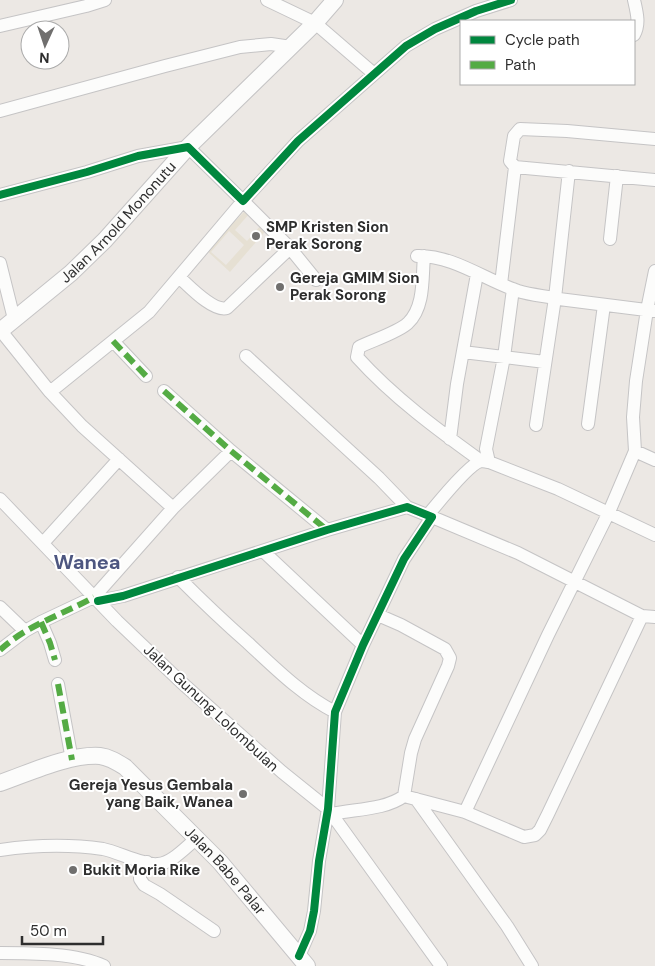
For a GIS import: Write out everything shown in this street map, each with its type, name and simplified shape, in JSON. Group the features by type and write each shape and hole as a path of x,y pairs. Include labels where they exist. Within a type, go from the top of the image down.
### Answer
{"street":[{"path":"0,26 105,0"},
{"path":"267,0 315,23 373,73"},
{"name":"Jalan Arnold Mononutu","path":"0,331 70,273 105,240 151,191 188,146 291,47 335,0"},
{"path":"464,20 511,0"},
{"path":"634,0 638,16 638,26 635,34"},
{"path":"50,392 149,312 298,141 373,73 406,46 435,29 460,21"},
{"path":"0,111 240,47 271,44 291,47"},
{"path":"655,139 520,129 514,136 510,161 515,167 655,180"},
{"path":"0,195 138,156 188,146 290,248 316,280"},
{"path":"501,284 515,167"},
{"path":"536,425 555,298 569,171"},
{"path":"610,239 617,176"},
{"path":"178,277 212,305 223,309 290,248"},
{"path":"651,310 604,306 513,289 437,257 419,256 421,294 416,312 408,324 359,347 357,356 371,373 432,426 485,462 520,473 609,512 655,535"},
{"path":"0,263 14,319"},
{"path":"466,812 609,512 635,452 636,381 651,310 655,271"},
{"path":"450,439 457,384 477,274"},
{"path":"485,462 504,357 513,289"},
{"path":"588,424 604,306"},
{"path":"0,331 50,392 82,426 173,508"},
{"path":"113,341 146,376"},
{"path":"463,352 545,362"},
{"path":"246,356 379,478 407,507 518,553 642,616 655,617"},
{"path":"164,391 230,450 327,530"},
{"path":"96,599 173,508 230,450"},
{"path":"635,452 655,460"},
{"path":"43,543 119,459"},
{"path":"303,961 314,911 319,861 330,812 335,712 363,645 404,559 430,516 452,487 472,467 485,462"},
{"name":"Jalan Gunung Lolombulan","path":"0,499 96,599 203,702 330,812 441,966"},
{"path":"0,650 25,631 41,622 96,599 123,596 327,530 407,507"},
{"path":"263,551 363,645"},
{"path":"178,577 285,677 317,703 335,712"},
{"path":"0,607 25,631"},
{"path":"378,615 445,649 450,658 415,739 411,753 410,797 508,926 532,966"},
{"path":"330,812 380,806 410,797 466,812 524,837 535,835 540,830 585,739 642,616"},
{"path":"41,622 55,660"},
{"path":"58,684 72,760"},
{"name":"Jalan Babe Palar","path":"0,783 53,764 87,757 102,756 115,761 125,767 220,862 303,961"},
{"path":"0,850 28,846 77,846 105,850 156,864 166,862 196,839"},
{"path":"147,862 140,871 140,878 144,885 214,931"},
{"path":"0,953 51,954 88,960 104,966"}],"shaded area":[{"name":"SMP Kristen Sion Perak Sorong","path":"248,208 269,227 230,272 206,250","holes":["250,213 262,224 247,241 235,230","229,231 244,245 226,265 211,252"]}],"marked path":[{"path":"113,341 146,376"},
{"path":"164,391 231,451 327,530"},
{"path":"0,650 10,641 33,627 94,597"},
{"path":"41,622 55,660"},
{"path":"58,684 72,760"}],"cycle path":[{"path":"0,195 87,172 138,156 188,147 243,201 298,141 406,46 435,29 476,11 511,0"},
{"path":"98,601 123,596 327,530 407,507 432,517 404,559 363,645 335,712 328,809 319,861 314,911 310,931 299,956"}],"place":[{"name":"SMP Kristen Sion Perak Sorong","path":"256,236"},
{"name":"Gereja GMIM Sion Perak Sorong","path":"280,287"},
{"name":"Gereja Yesus Gembala yang Baik, Wanea","path":"243,794"},
{"name":"Bukit Moria Rike","path":"73,870"}],"district":[{"name":"Wanea","path":"87,562"}]}
